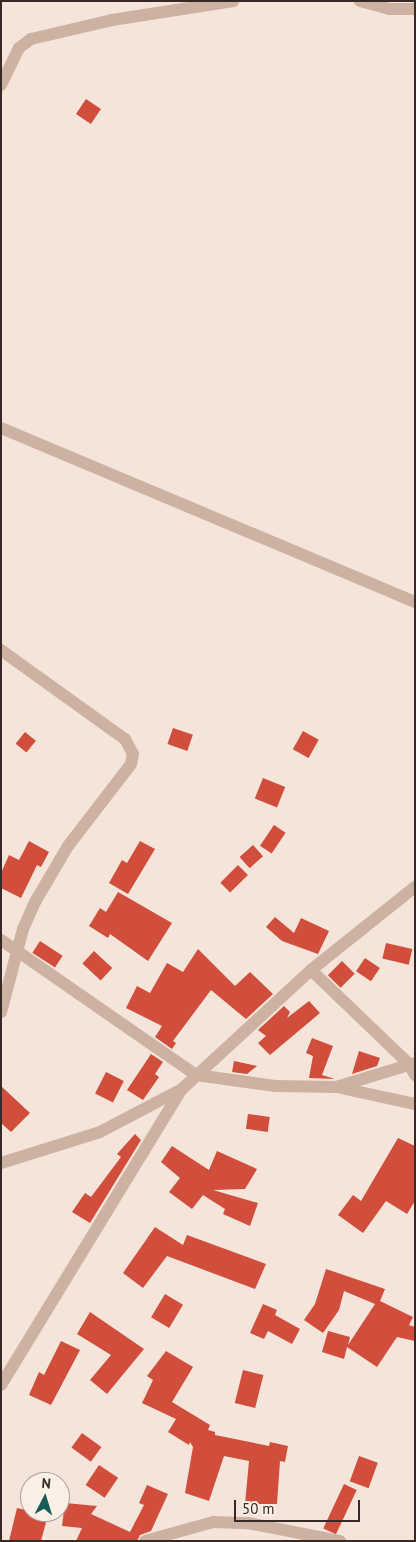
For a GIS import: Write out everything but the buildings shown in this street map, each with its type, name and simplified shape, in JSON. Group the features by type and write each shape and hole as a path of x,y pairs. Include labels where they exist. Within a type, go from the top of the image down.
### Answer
{"street":[{"path":"1,85 19,48 31,39 112,20 234,1"},
{"path":"360,1 389,9 415,9"},
{"path":"1,428 415,602"},
{"path":"1,650 125,739 133,754 131,764 68,846 35,902 23,929 1,1012"},
{"path":"1,1385 182,1089 311,970 415,887"},
{"path":"1,940 196,1075 284,1087 336,1087 358,1083 412,1063"},
{"path":"311,970 412,1063 415,1075"},
{"path":"336,1087 415,1104"},
{"path":"1,1163 100,1132 182,1089"},
{"path":"145,1541 213,1522 248,1523 340,1541"}]}
